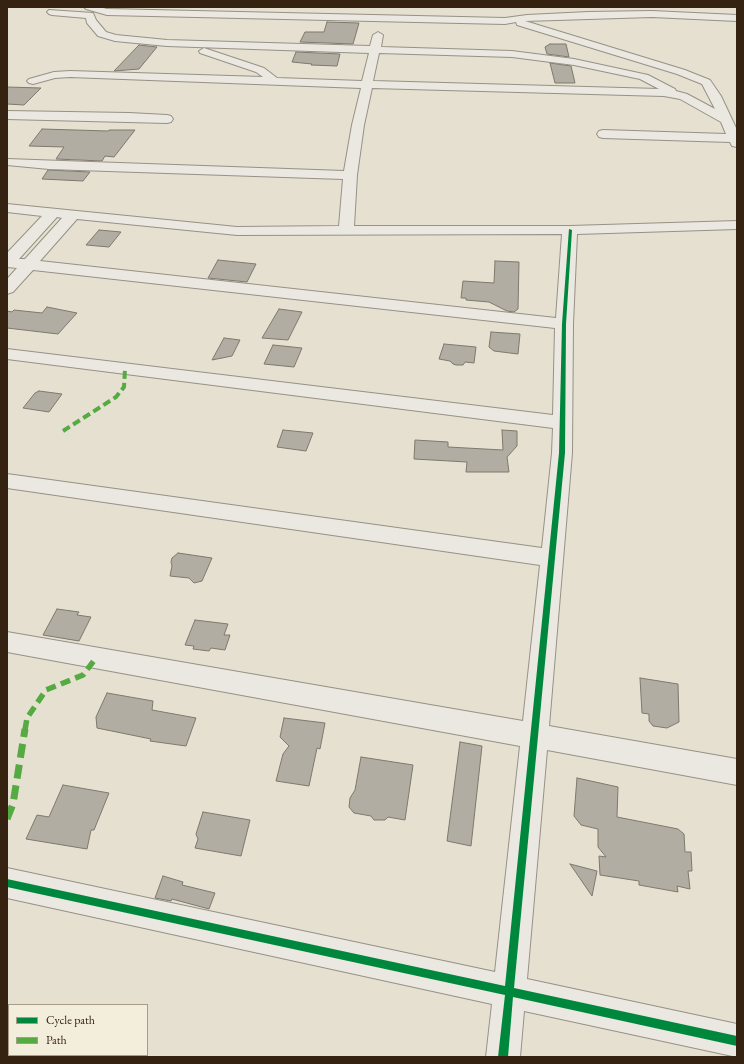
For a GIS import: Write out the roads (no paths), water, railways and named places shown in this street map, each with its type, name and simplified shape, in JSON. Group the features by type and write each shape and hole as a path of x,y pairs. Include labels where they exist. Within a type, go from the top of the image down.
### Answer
{"street":[{"path":"89,7 107,12 138,10 384,12 515,20 580,15 737,11"},
{"path":"438,9 459,14"},
{"path":"134,23 138,10"},
{"path":"505,11 515,20 699,78 709,85 736,140 603,134"},
{"path":"52,12 76,12 90,14 91,21 95,27 107,36 181,44 512,54 574,62 644,77 726,120"},
{"path":"346,231 350,175 358,125 384,12"},
{"path":"688,13 737,18"},
{"path":"141,31 153,41"},
{"path":"181,44 260,70 276,82"},
{"path":"33,81 54,75 66,74 678,94"},
{"path":"7,120 53,106"},
{"path":"7,115 129,117 167,120"},
{"path":"9,162 50,166 350,175"},
{"path":"7,208 237,231 570,230 737,225"},
{"path":"7,262 53,213"},
{"path":"7,289 73,215"},
{"path":"502,1057 562,453 564,324 570,230"},
{"path":"7,262 564,324"},
{"path":"7,354 563,424"},
{"path":"7,481 552,558"},
{"path":"7,642 737,772"},
{"path":"7,883 737,1041"}]}
